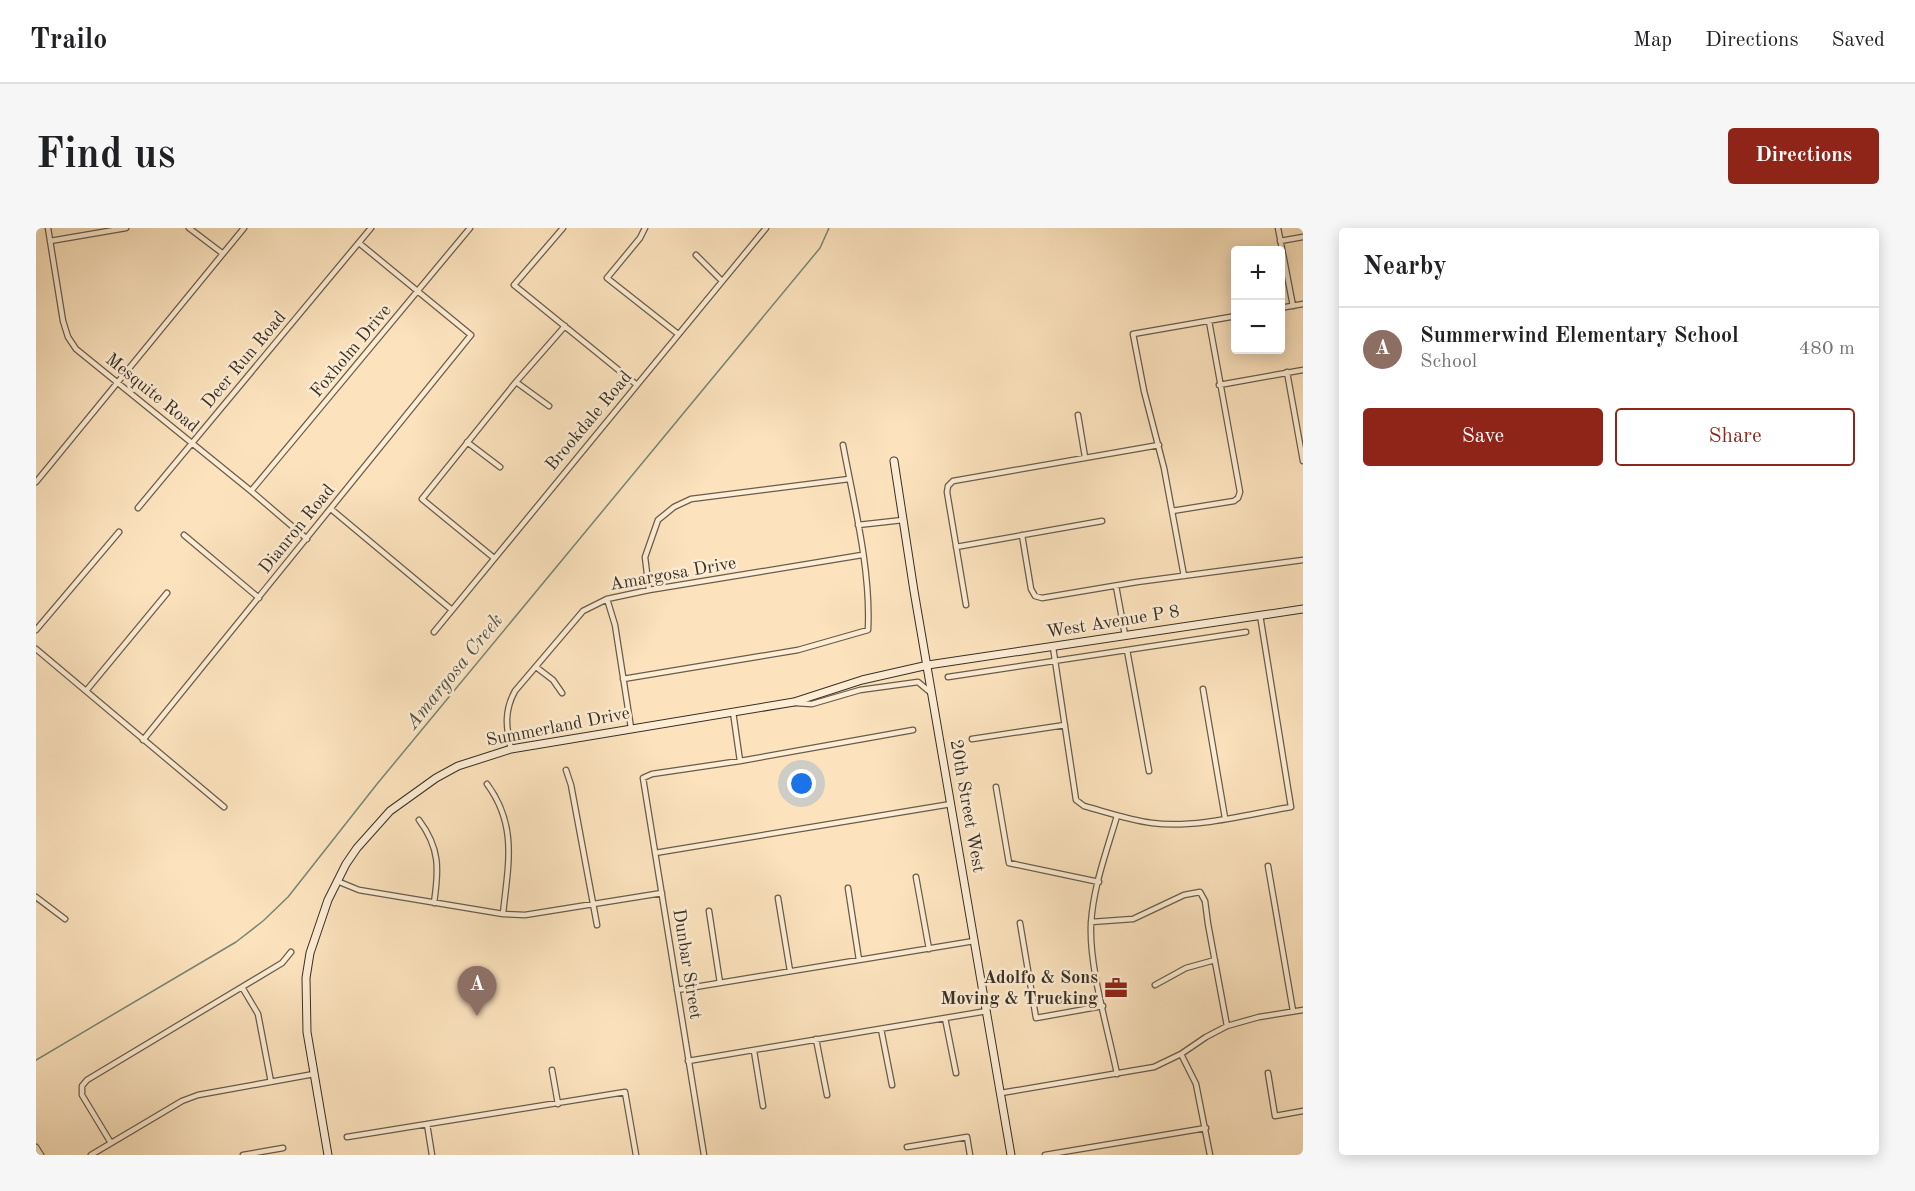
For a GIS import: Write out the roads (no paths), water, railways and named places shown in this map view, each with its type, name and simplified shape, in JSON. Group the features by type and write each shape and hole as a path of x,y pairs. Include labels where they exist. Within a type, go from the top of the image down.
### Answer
{"street":[{"name":"Mesquite Road","path":"48,228 63,321 68,337 76,349 307,539"},
{"path":"50,241 126,228"},
{"path":"189,228 222,254"},
{"path":"36,482 243,228"},
{"name":"Deer Run Road","path":"138,508 371,228"},
{"name":"Foxholm Drive","path":"251,491 470,228"},
{"path":"563,228 514,285 637,385"},
{"path":"645,228 640,238 607,278 678,334"},
{"name":"Brookdale Road","path":"434,632 766,228"},
{"path":"1278,228 1293,306"},
{"path":"1281,240 1303,237"},
{"path":"359,243 419,291"},
{"path":"696,255 722,281"},
{"name":"Dianron Road","path":"143,740 471,335 419,291"},
{"path":"1285,307 1303,304"},
{"path":"1184,576 1159,445 1144,391 1133,334 1231,317"},
{"path":"1172,511 1234,501 1240,492 1209,321"},
{"path":"494,558 422,499 516,382 565,326"},
{"path":"1220,385 1303,370"},
{"path":"1287,372 1301,438 1303,461"},
{"path":"516,382 549,406"},
{"path":"1078,415 1085,457"},
{"path":"467,442 500,467"},
{"path":"623,679 798,650 868,630 867,593 858,525 843,445"},
{"path":"966,605 947,492 952,481 1159,445"},
{"name":"20th Street West","path":"894,461 1011,1155"},
{"path":"649,590 645,557 658,520 674,507 691,499 849,479"},
{"path":"331,508 452,610"},
{"path":"858,525 903,520"},
{"path":"956,547 1102,521"},
{"path":"36,630 119,532"},
{"path":"184,535 259,598"},
{"path":"1022,535 1031,589 1035,596 1041,598 1303,560"},
{"name":"Amargosa Drive","path":"511,749 506,724 509,703 515,691 583,611 607,599 649,590 862,555"},
{"path":"1116,586 1125,635"},
{"path":"86,691 167,593"},
{"path":"607,599 615,625 632,728"},
{"name":"West Avenue P 8","path":"928,665 1303,609"},
{"path":"1053,647 1076,800 1084,806 1117,816 1152,823 1175,825 1225,818 1292,807 1260,614"},
{"name":"West Avenue P 8","path":"948,677 1246,632"},
{"path":"36,649 224,807"},
{"path":"1127,650 1149,771"},
{"name":"Summerland Drive","path":"328,1155 308,1032 306,976 310,953 328,900 357,848 390,811 408,796 436,777 458,766 511,749 786,703 862,680 928,665"},
{"path":"536,667 553,680 562,693"},
{"path":"786,703 812,704 860,690 918,682 932,694"},
{"path":"1203,689 1225,818"},
{"path":"733,712 740,761 913,730"},
{"path":"972,739 1065,725"},
{"name":"Dunbar Street","path":"704,1155 644,778 652,774 740,761"},
{"path":"566,770 572,785 597,925"},
{"path":"487,784 496,796 509,837 510,853 503,914"},
{"path":"996,787 1009,863 1099,882"},
{"path":"655,853 951,804"},
{"path":"1117,816 1099,882 1092,922 1093,957 1117,1074"},
{"path":"419,820 431,839 438,867 434,903"},
{"path":"1268,866 1293,1011"},
{"path":"916,877 929,949"},
{"path":"337,881 359,890 503,914 525,915 662,893"},
{"path":"848,888 859,960"},
{"path":"1092,922 1133,918 1184,895 1200,892 1205,901 1227,1026"},
{"path":"36,897 65,919"},
{"path":"778,898 790,971"},
{"path":"709,910 720,983"},
{"path":"1020,923 1036,1018 1103,1006"},
{"path":"676,990 974,941"},
{"path":"111,1143 82,1095 82,1086 94,1075 282,963 291,952"},
{"path":"1155,985 1186,968 1215,960"},
{"path":"242,987 258,1014 271,1082"},
{"path":"1001,1093 1154,1066 1181,1054 1227,1026 1259,1017 1303,1010"},
{"path":"688,1061 987,1011"},
{"path":"945,1018 956,1073"},
{"path":"881,1029 892,1085"},
{"path":"816,1039 827,1095"},
{"path":"754,1051 763,1106"},
{"path":"1181,1054 1196,1084 1210,1155"},
{"path":"552,1070 558,1104"},
{"path":"1268,1073 1275,1116 1303,1111"},
{"path":"91,1155 182,1101 198,1095 314,1074"},
{"path":"347,1137 625,1092 636,1155"},
{"path":"427,1124 432,1155"},
{"path":"1045,1155 1206,1128"},
{"path":"907,1147 967,1137 970,1155"},
{"path":"36,1147 41,1155"},
{"path":"243,1155 283,1148"}],"waterway":[{"name":"Amargosa Creek","path":"36,1060 236,942 288,897 377,784 820,248 829,228"}],"place":[{"name":"Adolfo & Sons Moving & Trucking","path":"1116,988"},
{"name":"Summerwind Elementary School","path":"477,1016"}]}
